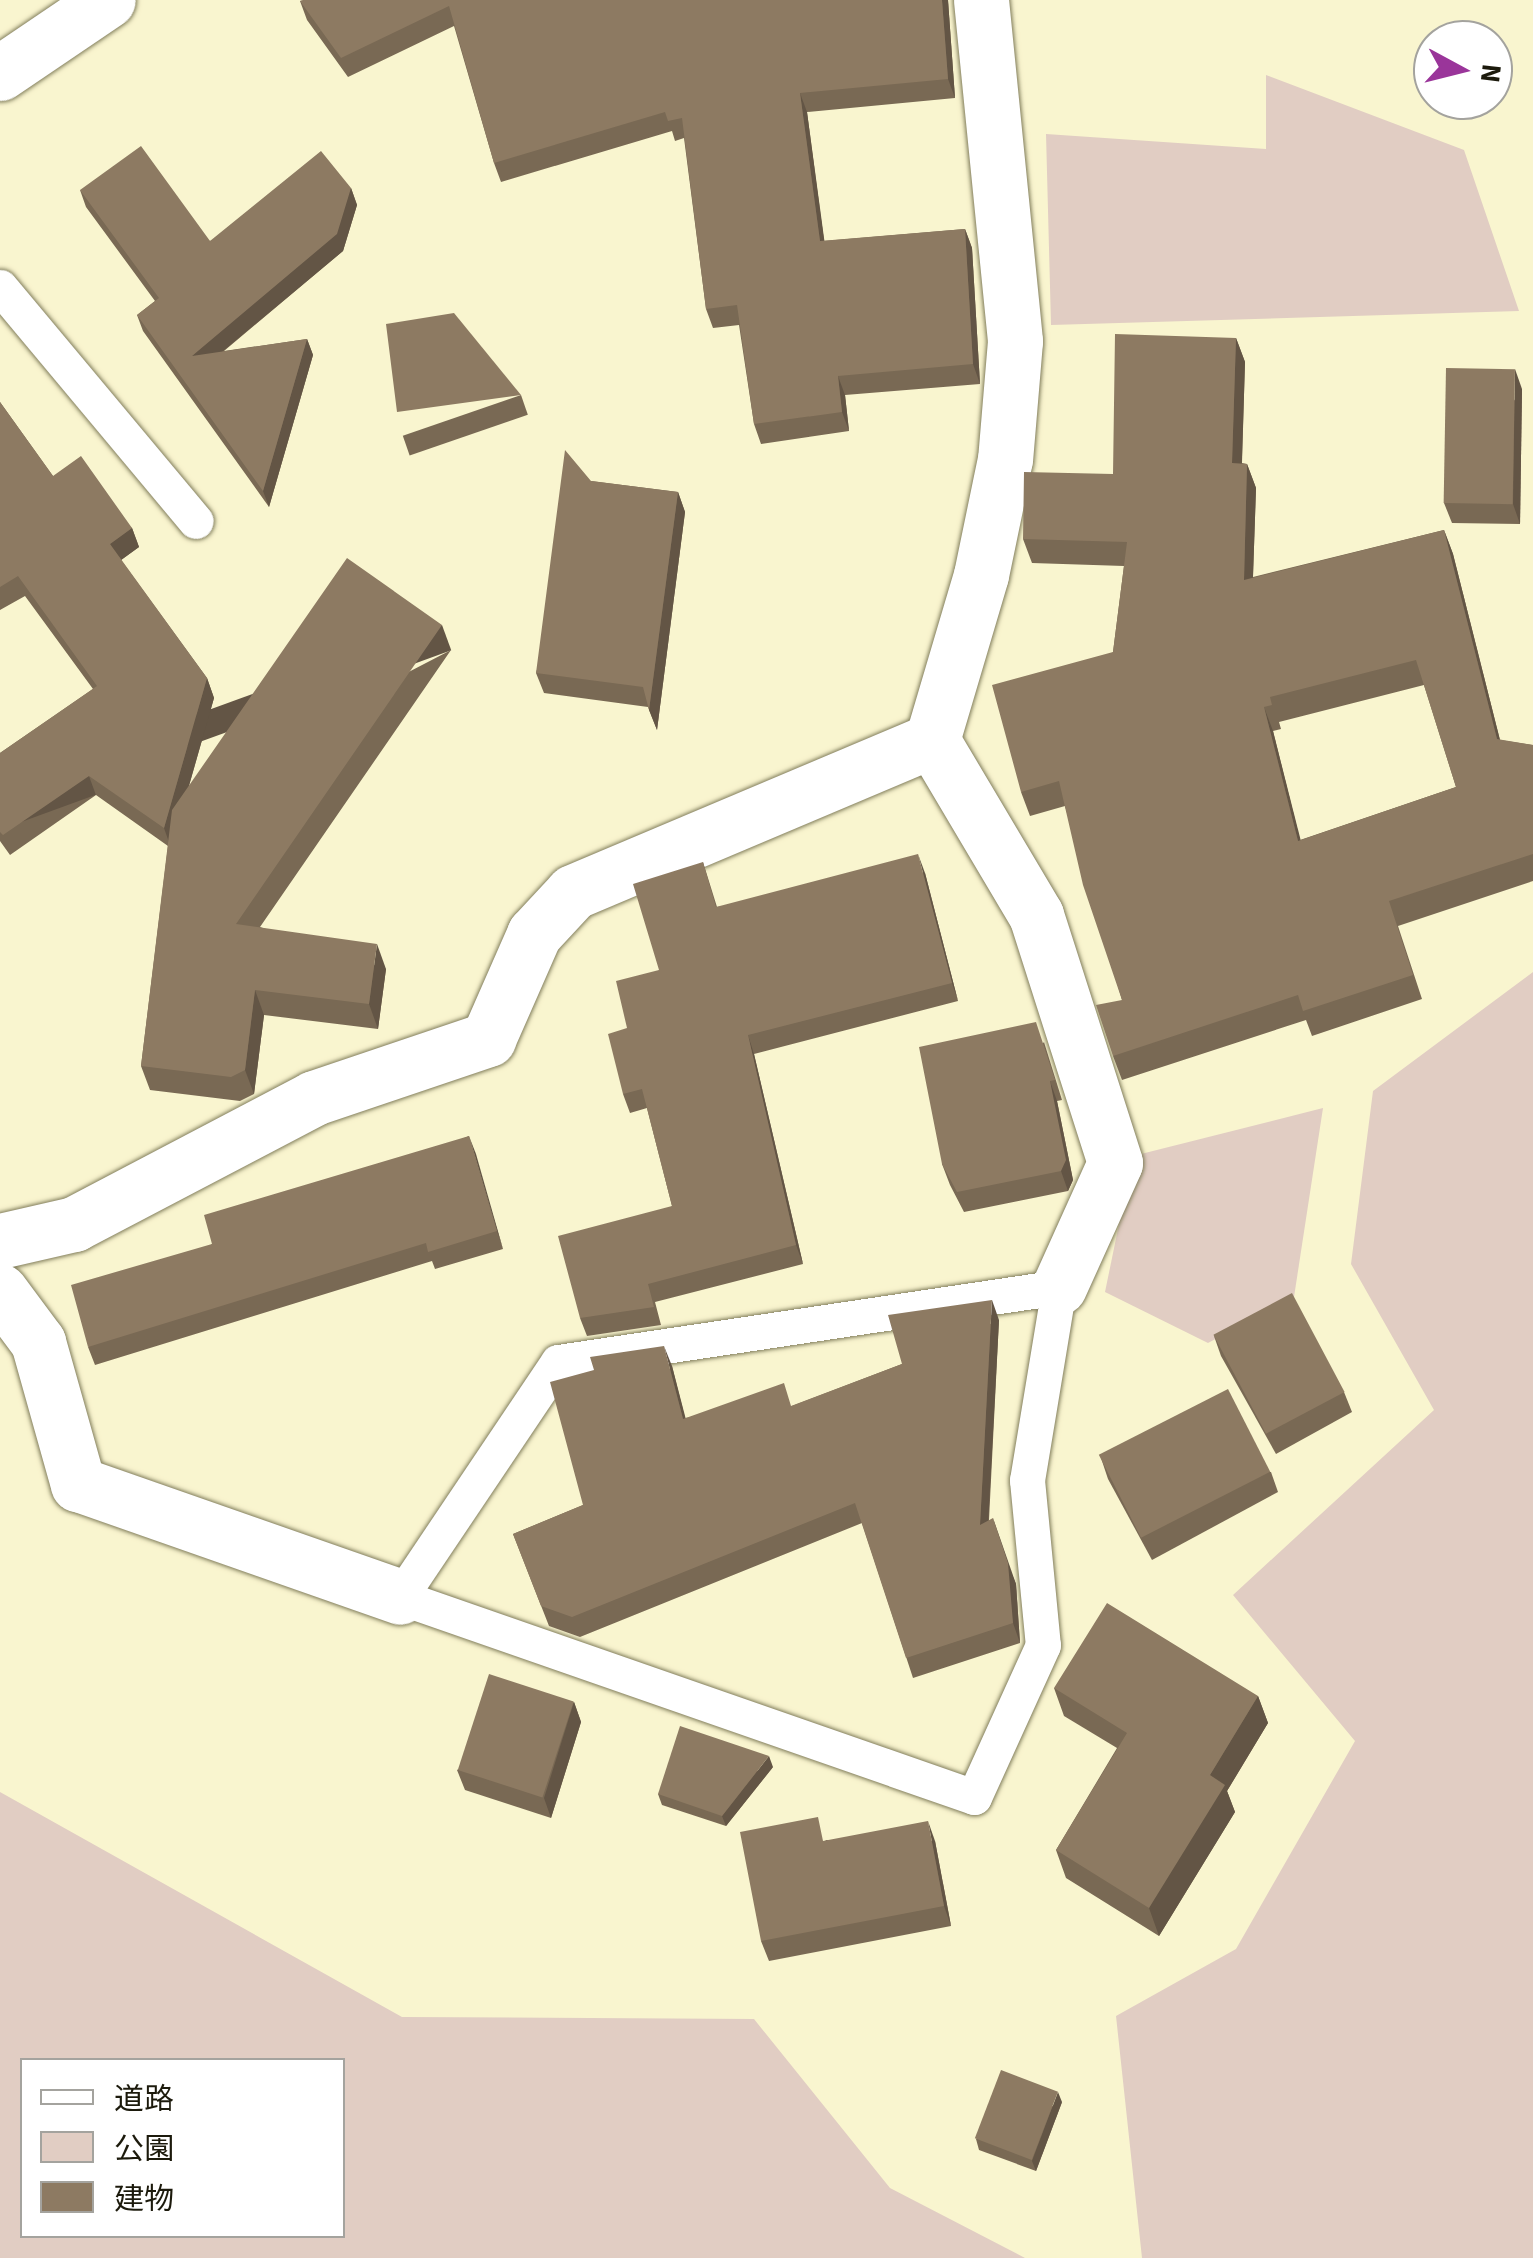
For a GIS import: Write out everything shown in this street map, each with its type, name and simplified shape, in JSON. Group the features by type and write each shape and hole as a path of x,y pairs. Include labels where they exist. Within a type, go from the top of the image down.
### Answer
{"street":[{"path":"0,73 108,0"},
{"path":"980,0 1015,341 1005,459 981,575 932,740 1036,916 1115,1164 1059,1287"},
{"path":"0,1241 74,1224 314,1098 488,1039 534,934 574,892 932,740"},
{"path":"0,1291 38,1342 78,1484 400,1596"}],"lane":[{"path":"0,287 196,521"},
{"path":"1059,1287 1028,1480 1043,1644 974,1797 400,1596 558,1362 1059,1287"}],"green space":[{"path":"1266,75 1464,150 1519,311 1051,325 1046,134 1266,149"},
{"path":"1533,972 1533,2258 1142,2258 1116,2016 1236,1949 1355,1741 1233,1595 1434,1410 1351,1264 1373,1091"},
{"path":"1323,1108 1294,1297 1208,1343 1105,1292 1133,1156"},
{"path":"0,1792 402,2017 754,2019 890,2188 1025,2258 0,2258"}],"building":[{"path":"942,0 948,79 800,93 820,241 965,229 973,364 838,376 842,412 754,424 737,305 706,309 682,118 668,121 665,112 494,163 449,6 341,58 300,1"},
{"path":"141,146 210,241 321,151 351,188 337,234 192,356 307,339 263,491 137,315 159,298 80,190"},
{"path":"454,313 521,395 397,412 386,324"},
{"path":"1115,334 1236,338 1232,463 1247,464 1244,580 1444,530 1497,739 1533,745 1533,854 1389,901 1413,975 1303,1011 1298,995 1113,1056 1096,1005 1122,1000 1083,885 1059,781 1021,792 992,685 1113,652 1127,542 1023,539 1024,472 1113,474","holes":["1416,660 1456,787 1298,841 1264,707 1272,705 1270,697"]},
{"path":"1446,368 1515,369 1513,504 1444,503"},
{"path":"0,402 53,476 81,456 132,528 110,544 207,678 164,828 89,776 3,835 0,832 0,753 97,686 18,576 0,587"},
{"path":"565,450 591,481 678,492 649,710 643,687 536,673"},
{"path":"347,558 442,625 236,924 377,944 369,1004 255,990 245,1070 231,1077 141,1066 172,810"},
{"path":"918,854 952,983 748,1035 796,1245 648,1284 654,1307 580,1318 558,1236 672,1206 642,1089 623,1094 608,1034 627,1028 616,981 659,970 633,884 703,862 716,907"},
{"path":"1036,1022 1055,1080 1050,1081 1066,1160 1061,1171 957,1192 942,1164 919,1047"},
{"path":"469,1136 497,1231 428,1252 426,1243 88,1347 71,1285 212,1244 204,1215"},
{"path":"1292,1293 1345,1392 1266,1434 1213,1335"},
{"path":"992,1300 980,1525 993,1518 1008,1563 1013,1623 906,1658 855,1503 572,1617 541,1606 513,1534 583,1505 550,1382 594,1370 590,1357 664,1346 683,1419 784,1383 791,1406 902,1364 888,1315"},
{"path":"1228,1389 1270,1472 1141,1538 1099,1455"},
{"path":"1107,1603 1258,1696 1210,1775 1225,1785 1149,1908 1056,1850 1127,1733 1054,1688"},
{"path":"489,1674 574,1702 542,1798 458,1770"},
{"path":"680,1726 769,1756 722,1816 658,1794"},
{"path":"818,1817 823,1841 928,1821 944,1906 761,1941 740,1832"},
{"path":"1001,2070 1058,2092 1032,2160 975,2138"}]}
